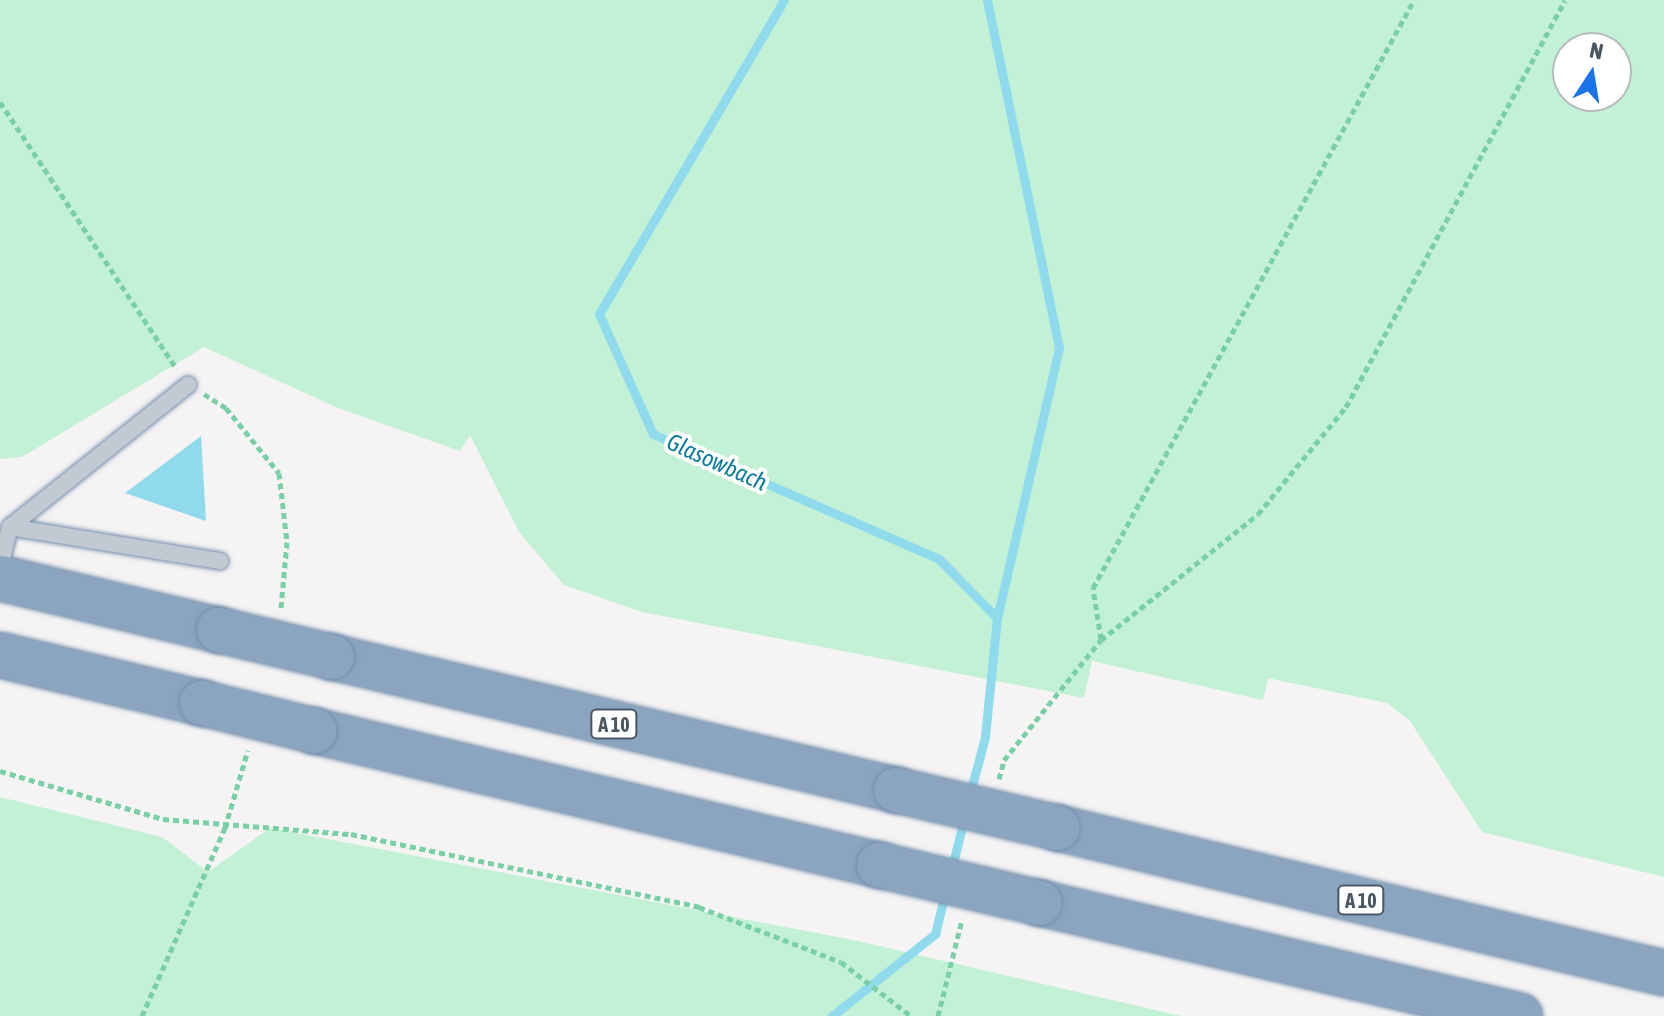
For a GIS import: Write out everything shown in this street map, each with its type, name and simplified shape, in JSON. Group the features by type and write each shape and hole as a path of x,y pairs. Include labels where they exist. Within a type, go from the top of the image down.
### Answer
{"highway":[{"name":"A 10","path":"0,578 1664,973"},
{"path":"0,655 1520,1016"}],"lane":[{"path":"0,566 10,527 188,385"},
{"path":"10,527 220,561"}],"path":[{"path":"1101,640 1093,588 1414,0"},
{"path":"1036,718 1101,640 1258,514 1346,407 1565,0"},
{"path":"0,102 188,385 226,408 279,473 287,542 278,622"},
{"path":"142,1016 225,828 249,745"},
{"path":"0,771 163,819 225,828 275,823 351,834 699,907 841,962 908,1014"}],"green space":[{"path":"0,0 1664,0 1664,877 1482,832 1410,721 1387,703 1268,678 1263,700 1092,661 1084,698 642,612 564,585 519,532 470,435 460,451 338,408 204,347 22,457 0,459"},
{"path":"0,797 162,837 208,872 270,828 858,941 1181,1016 0,1016"}],"water":[{"path":"201,436 206,521 125,493"}],"waterway":[{"name":"Glasowbach","path":"784,0 599,314 653,434 939,559 997,618 985,737 969,797"},
{"name":"Glasowbach","path":"987,0 1059,348 997,618"},
{"name":"Glasowbach","path":"951,871 964,819"},
{"name":"Glasowbach","path":"832,1016 935,934 945,893"}]}
